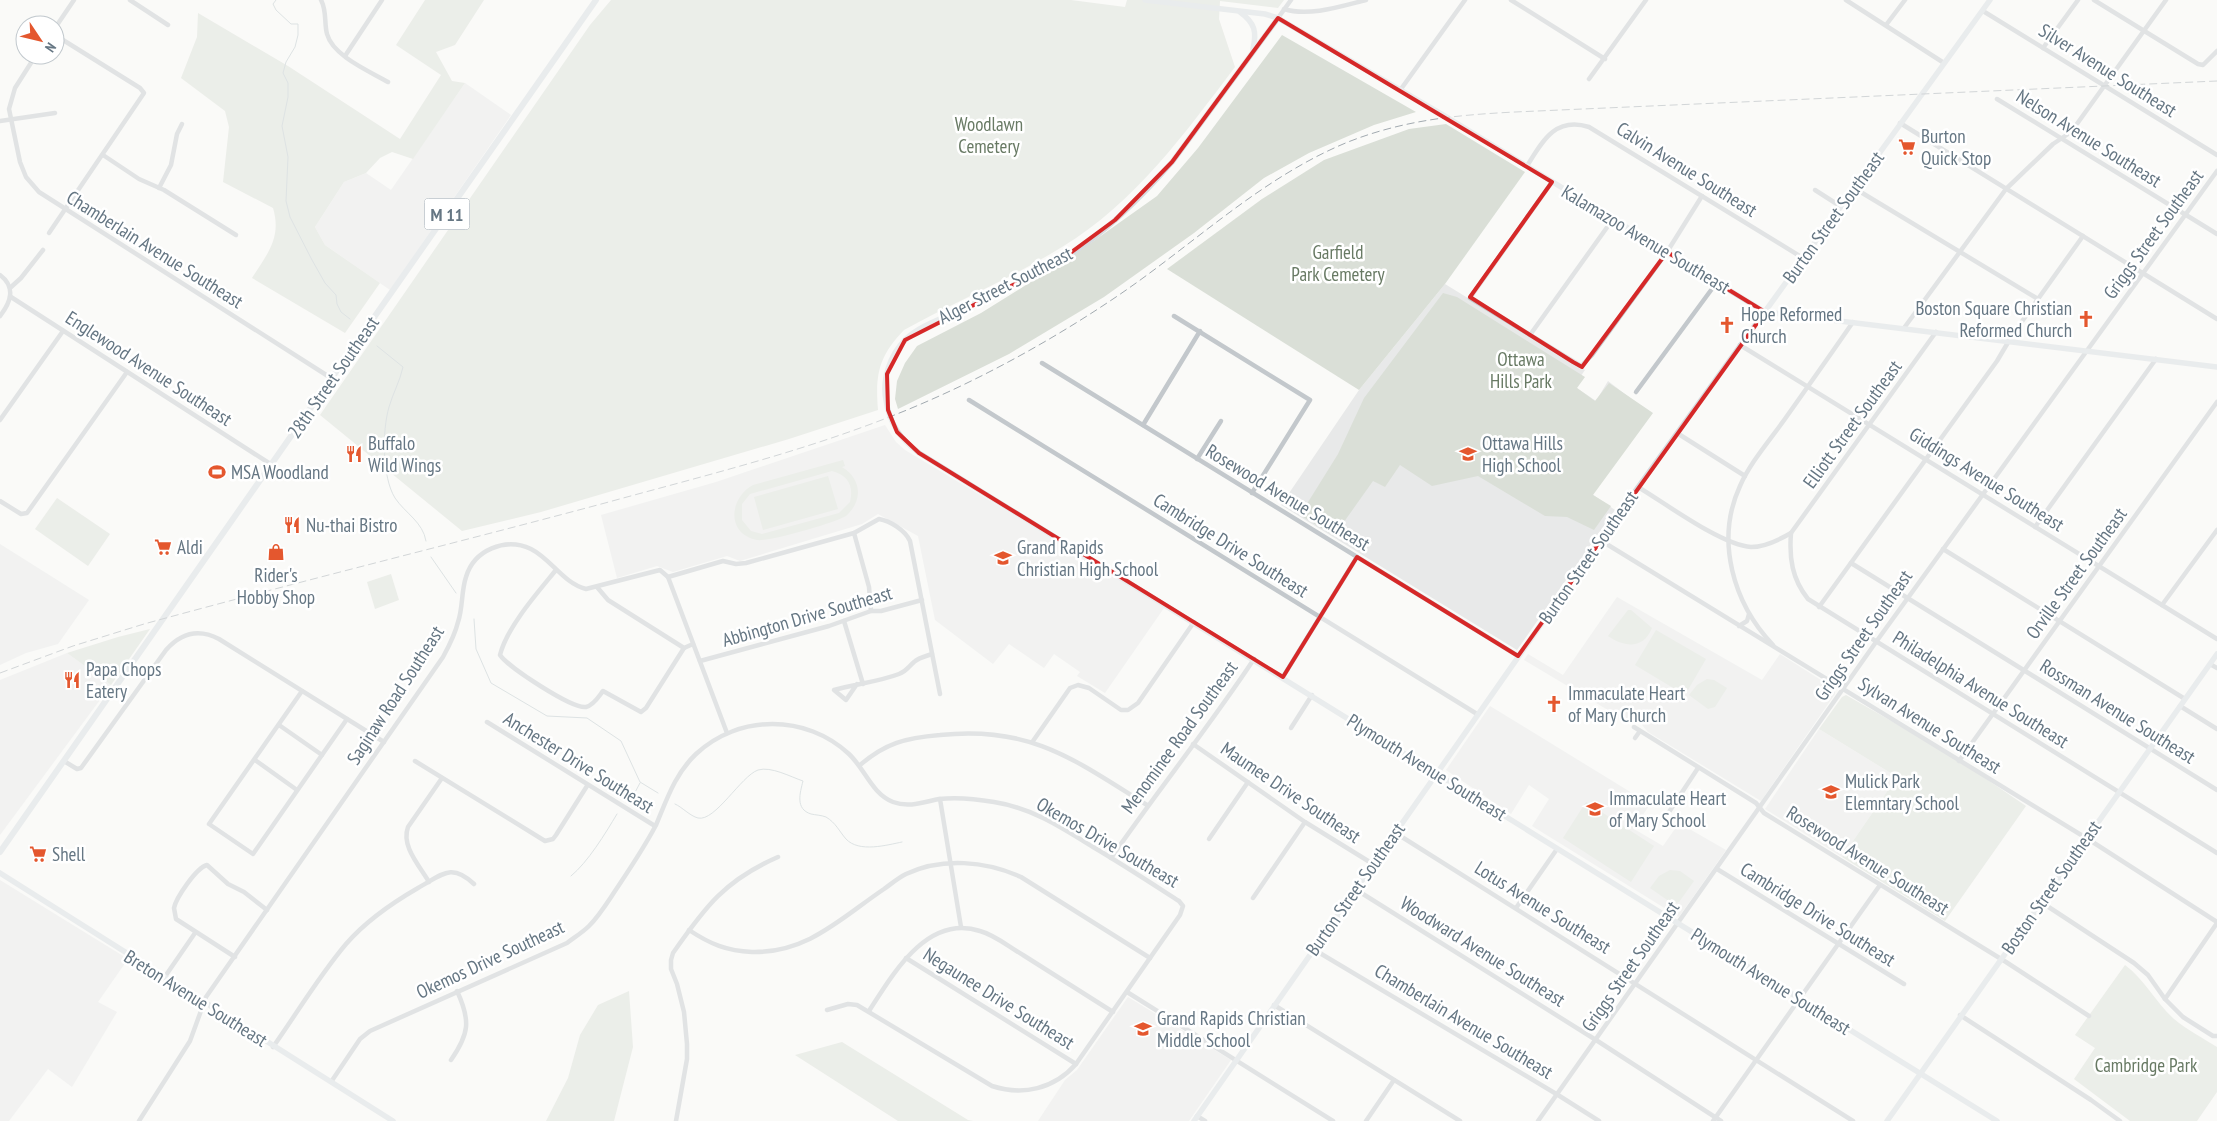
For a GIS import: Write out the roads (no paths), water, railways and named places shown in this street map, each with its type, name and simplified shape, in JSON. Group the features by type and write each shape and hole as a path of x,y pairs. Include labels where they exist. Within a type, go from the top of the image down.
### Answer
{"main road":[{"name":"28th Street Southeast","path":"0,852 596,0"},
{"name":"Kalamazoo Avenue Southeast","path":"1145,0 1239,11 1278,18 1401,89 1765,312 2217,367"},
{"name":"Burton Street Southeast","path":"1195,1118 1600,540 1990,0"},
{"path":"1239,11 1252,22 1255,29 1256,38 1252,54"},
{"name":"Alger Street Southeast","path":"885,391 891,361 898,349 909,337 927,325 1058,262 1086,243 1132,204 1154,183 1186,145 1278,18"},
{"name":"Plymouth Avenue Southeast","path":"885,391 891,421 897,432 919,453 1997,1121"},
{"name":"Boston Street Southeast","path":"1887,1121 1960,1015 2217,654"},
{"name":"Breton Avenue Southeast","path":"0,873 393,1121"}],"street":[{"path":"64,15 74,0"},
{"path":"130,0 168,25"},
{"path":"321,0 330,41 337,51 388,82"},
{"path":"345,56 382,0"},
{"name":"Alger Street Southeast","path":"1278,18 1291,0"},
{"path":"1284,9 1292,12 1309,11 1366,0"},
{"path":"1401,89 1465,0"},
{"path":"1511,0 1605,60"},
{"path":"1589,79 1605,60 1646,0"},
{"path":"1846,0 1944,63"},
{"path":"1886,25 1904,0"},
{"path":"2043,48 2078,0"},
{"path":"2094,0 2190,60 2203,65 2217,51"},
{"path":"1904,328 2006,189 2074,128 2166,0"},
{"name":"Silver Avenue Southeast","path":"1982,11 2217,155"},
{"path":"48,233 66,210 144,93 140,88 65,41"},
{"path":"10,120 9,109 15,88 30,65"},
{"name":"Nelson Avenue Southeast","path":"1996,99 2217,234"},
{"path":"0,122 55,113"},
{"name":"Chamberlain Avenue Southeast","path":"10,120 20,162 26,177 39,192 332,378"},
{"path":"1900,123 2217,319"},
{"path":"159,188 171,165 177,134 182,124"},
{"name":"Calvin Avenue Southeast","path":"1527,166 1551,132 1565,125 1572,124 1589,127 1803,258"},
{"path":"103,155 139,179 159,188 236,235"},
{"name":"Griggs Street Southeast","path":"1538,1121 1907,598 2217,171"},
{"path":"1552,182 1470,298 1581,366 1584,365 1667,252 1702,196"},
{"path":"1854,188 2038,300"},
{"path":"1815,190 1840,206"},
{"path":"1530,335 1613,219"},
{"path":"1819,607 1997,361 2083,236"},
{"path":"10,288 21,278 42,250"},
{"path":"0,275 10,288 11,297 0,316"},
{"path":"1636,392 1717,282"},
{"name":"Englewood Avenue Southeast","path":"11,297 272,464"},
{"path":"1174,316 1310,400 1252,492"},
{"path":"1779,651 1749,614 1735,582 1728,541 1733,507 1745,476 1853,322"},
{"path":"0,420 63,331"},
{"path":"1143,425 1200,331"},
{"name":"Elliott Street Southeast","path":"1791,533 1936,332"},
{"name":"Giddings Avenue Southeast","path":"1740,346 1984,494 2217,639"},
{"path":"2035,527 2156,359"},
{"name":"Rosewood Avenue Southeast","path":"1042,363 1518,656"},
{"path":"0,501 24,514 30,509 127,372"},
{"name":"Cambridge Drive Southeast","path":"969,400 1477,714"},
{"name":"Orville Street Southeast","path":"1959,761 2217,402"},
{"path":"1197,459 1221,421"},
{"path":"1677,433 1745,476"},
{"path":"2180,453 2185,457"},
{"path":"1638,487 1728,541 1750,546 1762,546 1791,533"},
{"path":"727,732 668,577 723,561 736,564 746,563 854,533 879,519 884,520 908,536 940,694"},
{"path":"2162,605 2217,530"},
{"path":"854,533 869,587 871,611"},
{"name":"Philadelphia Avenue Southeast","path":"1791,533 1792,570 1808,599 2217,853"},
{"name":"Sylvan Avenue Southeast","path":"1600,540 2086,838 2217,922"},
{"name":"Saginaw Road Southeast","path":"139,1121 190,1041 204,1003 451,642 462,607 465,580 476,559 492,548 504,545 517,545 535,552 576,586 586,589 660,570 668,577"},
{"path":"1943,549 2185,699"},
{"path":"1283,677 1357,557"},
{"name":"Rossman Avenue Southeast","path":"1851,563 2217,790"},
{"path":"556,570 508,635 500,654 505,662 576,706 590,706 603,691 641,712 646,708 684,648 693,644"},
{"path":"597,587 608,600 684,648"},
{"name":"Abbington Drive Southeast","path":"700,661 844,621 871,611 880,611 922,600"},
{"path":"1739,626 1747,621 1749,614"},
{"path":"844,621 863,684"},
{"path":"1033,741 1070,688 1078,685 1088,688 1122,710 1128,710 1138,703 1194,622"},
{"path":"64,761 77,769 81,768 166,650 174,641 186,634 198,633 212,636 384,742"},
{"path":"857,684 846,700 834,690 854,684 857,684 863,684 899,674 908,670 915,660 932,654"},
{"name":"Menominee Road Southeast","path":"1111,858 1254,659"},
{"path":"2210,664 2217,668"},
{"path":"302,691 209,824 253,854 347,718"},
{"path":"1291,728 1312,695"},
{"path":"2180,706 2217,729"},
{"name":"Anchester Drive Southeast","path":"487,722 587,786 655,826"},
{"name":"Okemos Drive Southeast","path":"331,1082 360,1039 370,1031 567,942 589,926 636,859 655,826 669,791 684,767 705,746 727,732 754,725 769,724 815,732 838,746 860,765 875,788 889,800 909,805 940,799 974,799 1014,806 1039,815 1111,858 1179,901 1183,906 1180,915 1150,958"},
{"path":"279,725 322,755"},
{"name":"Rosewood Avenue Southeast","path":"1634,727 1756,803 1764,813 2000,959 2088,1016"},
{"path":"1635,738 1640,731"},
{"path":"860,765 876,751 905,739 973,732 1007,735 1033,741 1093,771 1148,805"},
{"name":"Maumee Drive Southeast","path":"1193,744 1306,822 1373,864"},
{"path":"255,760 297,790"},
{"path":"415,760 545,841 553,839 587,786"},
{"path":"1669,812 1698,768"},
{"path":"429,882 407,844 405,835 408,826 442,778"},
{"path":"1209,839 1248,782"},
{"path":"940,799 961,927"},
{"path":"1253,898 1306,822"},
{"name":"Lotus Avenue Southeast","path":"1394,832 1853,1121"},
{"path":"1516,908 1556,849"},
{"path":"676,1121 685,1071 687,1044 684,1012 670,960 688,930 722,889 739,876 778,857"},
{"path":"688,930 706,942 734,951 762,952 782,950 811,940 906,874 923,868 976,863 1011,873 1150,958 1068,1073 1048,1086 1026,1091 1003,1090 982,1081 857,1005 848,1004 827,1010"},
{"path":"235,957 176,919 174,914 176,902 186,887 200,869 207,865 228,884 244,892 267,910"},
{"name":"Cambridge Drive Southeast","path":"1717,869 1904,984"},
{"path":"273,1047 347,943 384,911 429,882 455,870 466,876 474,884"},
{"path":"1714,1119 1880,885"},
{"name":"Woodward Avenue Southeast","path":"1355,889 1596,1040 1714,1119 1721,1121"},
{"path":"2041,902 2134,963 2148,975 2165,999 2182,1017 2212,1036 2217,1036"},
{"path":"2165,999 2217,922"},
{"path":"869,1011 897,967 906,958 941,932 961,927 986,933 1113,1012"},
{"path":"164,978 195,933"},
{"name":"Chamberlain Avenue Southeast","path":"1313,949 1558,1095 1598,1121"},
{"name":"Negaunee Drive Southeast","path":"906,958 1076,1064"},
{"path":"451,1060 462,1044 467,1031 467,1016 457,991"},
{"path":"1126,992 1333,1121"},
{"path":"1274,1005 1460,1121"},
{"path":"1960,1015 2120,1121"},
{"path":"1366,1121 1394,1080"},
{"path":"1195,1118 1205,1121"}],"waterway":[{"path":"276,0 273,4 276,10 291,24 298,24 295,47 286,62 283,73 288,83 288,97 282,126 288,157 286,201 290,217 312,260 325,283 336,295 337,304 341,312 350,319"},
{"path":"377,346 403,367 391,402 385,428 384,454 388,478 395,498 418,523 426,541"},
{"path":"431,557 456,593"},
{"path":"474,619 476,649 491,683 547,716 587,718 621,741 640,782 658,793"},
{"path":"675,804 695,817 705,817 720,806 751,774 758,770 769,769 803,781 800,800 806,812 829,819 846,839 852,843 858,846 873,847 902,842"},
{"path":"632,798 640,783"},
{"path":"571,876 590,856 617,814"}],"railway":[{"path":"0,673 73,646 144,624 715,473 789,452 897,414 981,376 1088,316 1142,279 1227,214 1285,174 1348,142 1389,128 1430,120 1493,113 2217,81"}],"place":[{"name":"Burton Quick Stop","path":"1907,147"},
{"name":"Boston Square Christian Reformed Church","path":"2086,319"},
{"name":"Hope Reformed Church","path":"1727,325"},
{"name":"Buffalo Wild Wings","path":"354,454"},
{"name":"Ottawa Hills High School","path":"1468,454"},
{"name":"MSA Woodland","path":"217,472"},
{"name":"Nu-thai Bistro","path":"292,525"},
{"name":"Aldi","path":"163,547"},
{"name":"Rider's Hobby Shop","path":"276,552"},
{"name":"Grand Rapids Christian High School","path":"1003,558"},
{"name":"Papa Chops Eatery","path":"72,680"},
{"name":"Immaculate Heart of Mary Church","path":"1554,704"},
{"name":"Mulick Park Elemntary School","path":"1831,792"},
{"name":"Immaculate Heart of Mary School","path":"1595,809"},
{"name":"Shell","path":"38,854"},
{"name":"Grand Rapids Christian Middle School","path":"1143,1029"}],"park label":[{"name":"Woodlawn Cemetery","path":"989,135"},
{"name":"Garfield Park Cemetery","path":"1338,263"},
{"name":"Ottawa Hills Park","path":"1521,370"},
{"name":"Cambridge Park","path":"2146,1065"}]}
